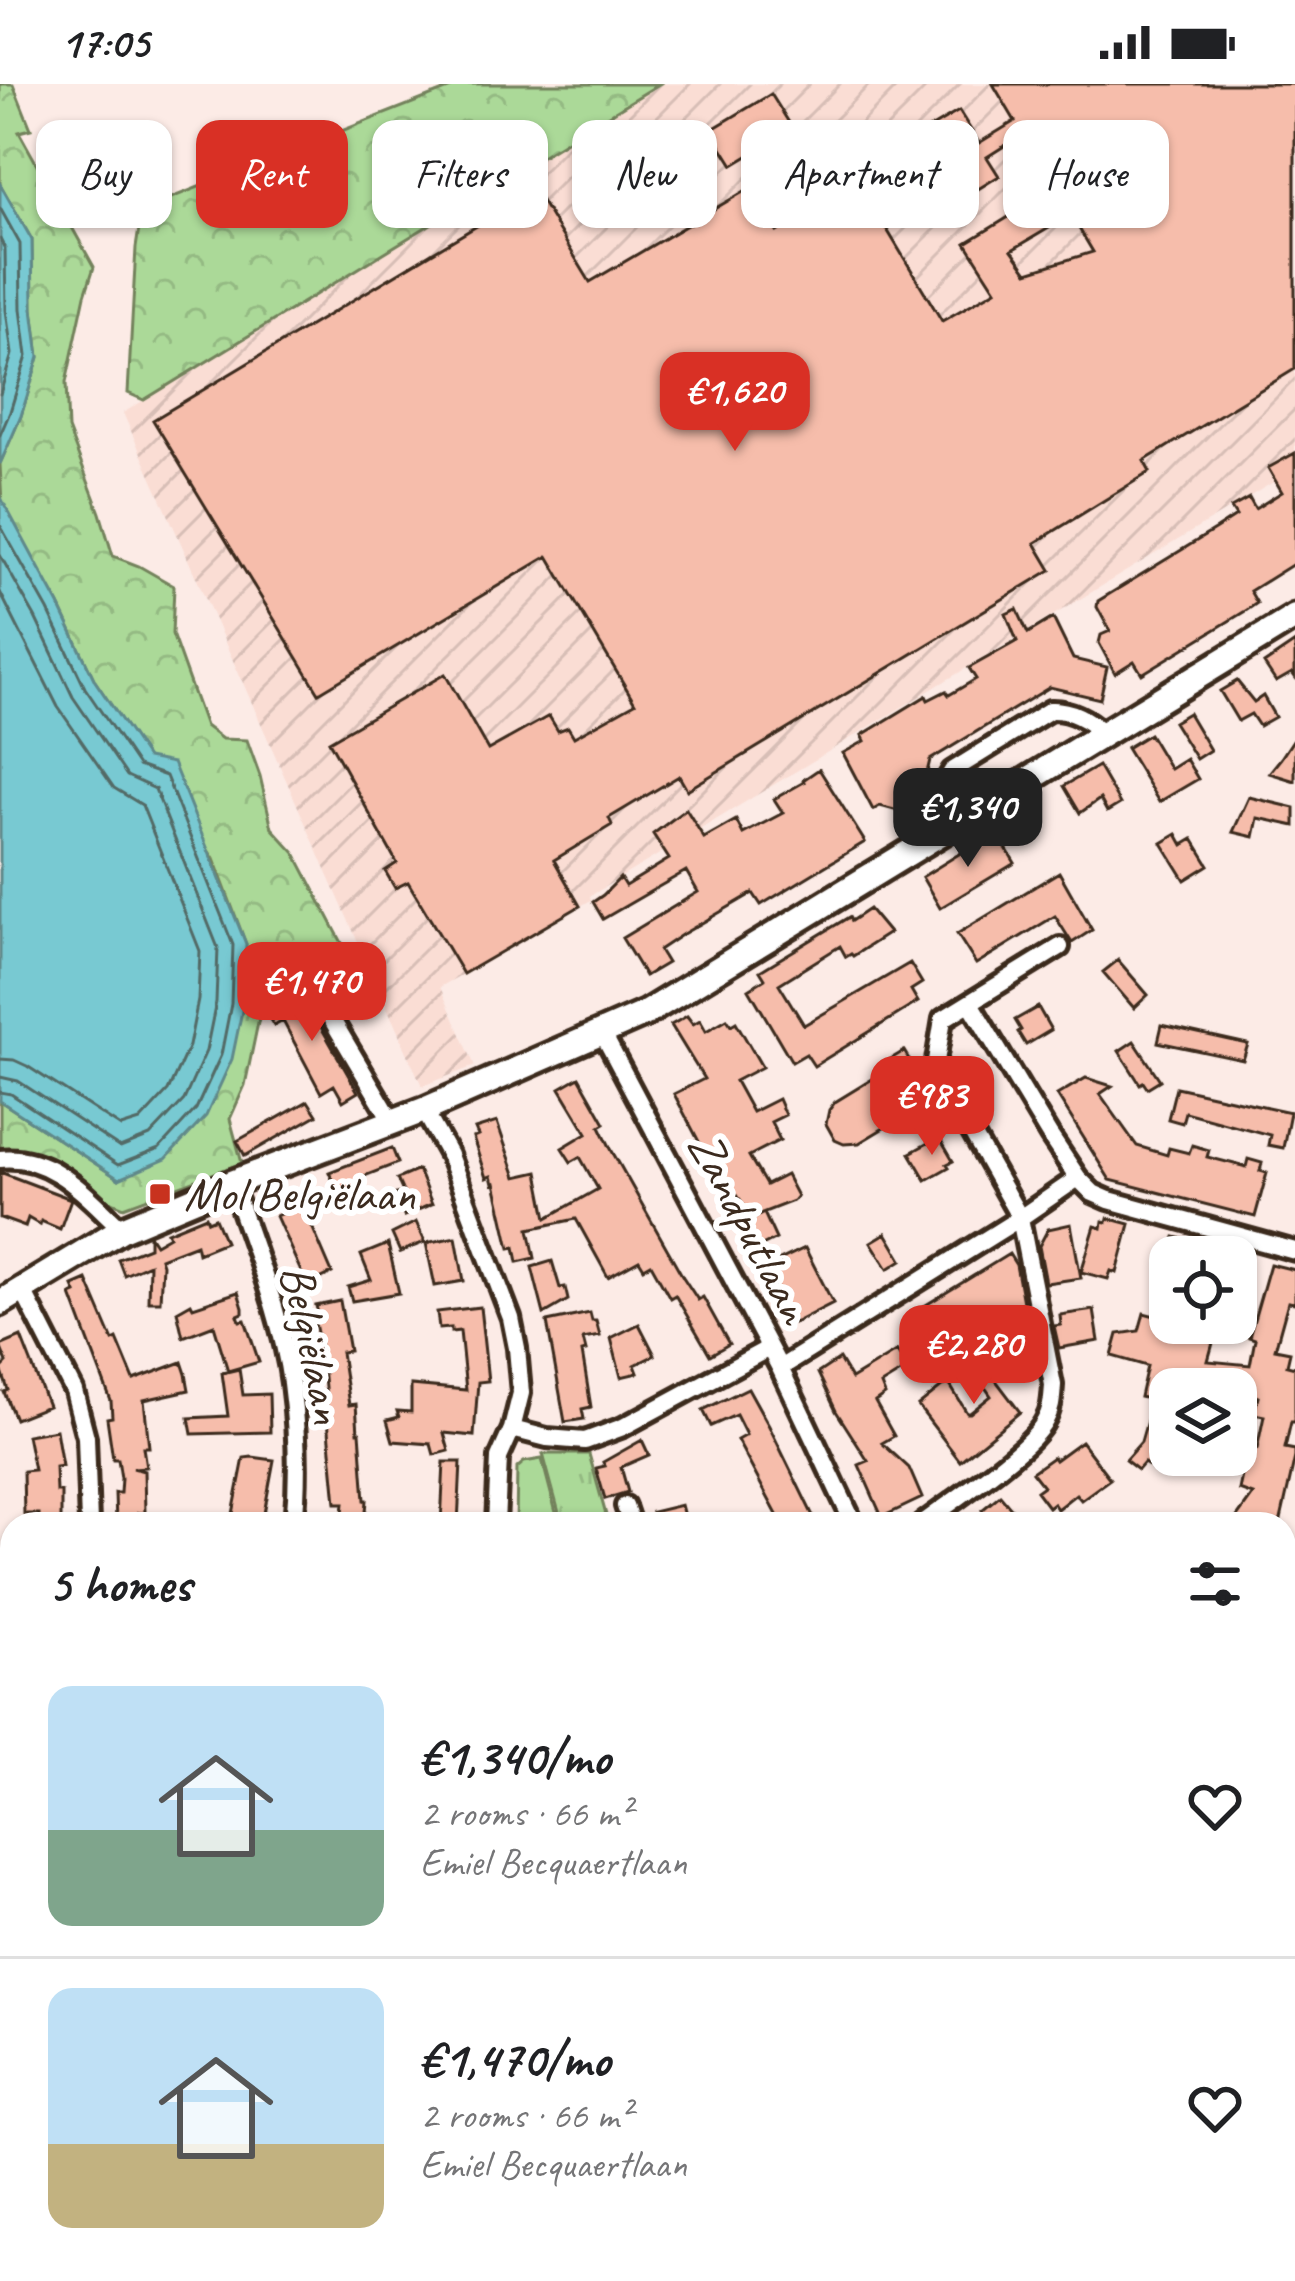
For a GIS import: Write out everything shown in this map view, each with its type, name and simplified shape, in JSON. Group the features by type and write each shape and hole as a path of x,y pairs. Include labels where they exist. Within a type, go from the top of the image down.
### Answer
{"street":[{"path":"89,1512 86,1437 74,1391 11,1296 122,1229 424,1110 646,1013 1295,617"},
{"path":"941,833 938,814 952,772 1050,710 1088,720 1104,734"},
{"path":"938,1512 1043,1426 1052,1406 1053,1385 1020,1218 935,1067 943,1019 1060,946"},
{"path":"299,964 392,1121"},
{"path":"970,1003 1050,1136 1093,1193 1295,1251"},
{"name":"Zandputlaan","path":"603,1034 780,1368 848,1512"},
{"path":"424,1110 449,1155 511,1318 517,1348 521,1393 499,1458 497,1512"},
{"path":"0,1159 22,1158 51,1168 79,1187 122,1229"},
{"path":"780,1368 1078,1178"},
{"name":"Belgiëlaan","path":"232,1184 290,1379 296,1512"},
{"path":"512,1429 585,1441 623,1427 769,1348"}],"shaded area":[{"path":"659,84 1295,84 1295,469 590,896 591,900 440,987 475,1066 422,1086 123,413 424,228 548,228 548,152 572,137 572,228 717,228 717,120 600,120"}],"green space":[{"path":"0,84 13,84 31,129 19,132 36,163 36,228 72,228 94,267 66,383 68,429 113,556 174,586 172,634 205,726 222,739 247,740 272,828 295,853 363,983 349,991 350,1000 335,1005 305,947 273,960 283,988 260,1013 245,1085 230,1119 242,1163 124,1207 0,1156 0,1101 119,1179 243,1006 246,944 214,859 95,681 2,504 0,464 39,357 32,240 0,184"},
{"path":"461,84 659,84 600,120 572,120 572,137 548,152 548,120 372,120 372,228 424,228 144,400 128,393 139,228 172,228 172,198 196,188 196,228 348,228 348,128"},
{"path":"543,1454 589,1454 605,1512 559,1512"},
{"path":"542,1459 556,1512 516,1512 517,1468"}],"water":[{"path":"0,184 32,240 39,357 0,464"},
{"path":"0,496 95,681 147,758 173,763 246,944 243,1006 232,1059 206,1116 166,1159 119,1179 0,1101"}],"building":[{"path":"993,84 1295,84 1295,369 1144,461 1150,472 1035,543 1051,570 687,790 679,776 609,818 612,825 554,860 580,906 463,974 408,882 395,888 385,871 397,863 329,741 445,674 488,750 549,716 558,731 568,727 574,737 635,703 548,556 319,693 153,420 473,228 548,228 548,213 590,282 682,228 717,228 717,207 741,193 741,228 775,228 777,232 784,228 886,228 942,321 996,290 966,243 1003,221 1003,228 1049,228 1012,250 1028,272 1093,252 1079,228 1169,228 1169,120 1014,120"},
{"path":"771,94 787,120 741,120 741,160 733,165 717,140 717,126"},
{"path":"959,111 965,120 944,120"},
{"path":"1003,128 1003,147 987,157 999,176 979,188 979,143"},
{"path":"1295,453 1295,563 1250,591 1257,603 1247,610 1142,674 1134,661 1115,673 1099,643 1101,635 1110,631 1098,601 1236,516 1231,508 1249,498 1255,509 1282,492 1268,468"},
{"path":"1017,609 1028,633 1053,618 1073,659 1107,667 1100,699 1050,687 930,760 918,810 880,806 873,810 843,753 865,741 862,735 926,696 928,700 946,691 949,695 976,679 969,668 1017,641 1006,614"},
{"path":"1295,643 1295,677 1292,673 1276,682 1264,664"},
{"path":"1237,681 1254,702 1263,696 1275,717 1259,726 1251,714 1238,721 1220,691"},
{"path":"1188,713 1210,750 1196,759 1173,722"},
{"path":"1149,734 1170,769 1186,759 1198,779 1159,802 1126,748"},
{"path":"1295,737 1295,781 1269,773 1281,758"},
{"path":"1098,766 1120,804 1107,812 1100,799 1080,813 1064,786"},
{"path":"819,769 865,842 761,905 753,893 683,934 659,950 667,963 645,976 622,938 698,892 686,871 603,919 593,902 620,878 625,886 669,859 653,834 686,809 704,838 736,820 743,834 783,813 774,799"},
{"path":"1249,797 1295,808 1295,826 1258,818 1254,837 1233,832"},
{"path":"996,831 1015,863 940,908 922,877"},
{"path":"1177,834 1183,845 1193,839 1209,865 1185,880 1162,843"},
{"path":"1059,872 1092,930 1072,943 1055,916 976,964 957,934"},
{"path":"869,909 889,933 853,956 846,957 840,946 779,984 804,1025 910,963 922,983 911,990 918,1002 814,1066 806,1054 792,1062 749,989 765,979 760,971"},
{"path":"1118,960 1148,995 1134,1008 1103,972"},
{"path":"286,992 290,998 301,992 358,1092 343,1101 334,1085 321,1093 283,1021 274,1026 266,1013 279,1006 274,998"},
{"path":"1038,1007 1051,1030 1026,1045 1015,1020"},
{"path":"687,1016 693,1024 700,1020 706,1031 727,1019 731,1025 736,1022 762,1067 735,1081 752,1112 778,1099 785,1115 771,1122 780,1140 749,1156 766,1185 786,1175 797,1196 793,1201 752,1217 737,1195 729,1199 674,1094 704,1079 671,1025"},
{"path":"1162,1025 1248,1044 1243,1060 1158,1042"},
{"path":"1134,1041 1160,1080 1147,1088 1119,1051"},
{"path":"904,1051 936,1104 921,1113 917,1108 859,1143 835,1140 826,1124 835,1102 892,1067 889,1060"},
{"path":"579,1077 605,1123 600,1126 612,1151 683,1277 698,1300 703,1297 729,1344 710,1355 651,1264 644,1268 639,1260 608,1277 576,1219 529,1229 535,1258 518,1262 515,1247 510,1248 495,1183 491,1176 486,1178 473,1138 478,1136 475,1129 497,1122 516,1177 538,1172 547,1218 598,1189 580,1157 571,1162 562,1148 587,1133 560,1088"},
{"path":"1086,1078 1112,1086 1100,1094 1137,1146 1167,1155 1169,1148 1189,1153 1192,1145 1209,1150 1207,1157 1246,1167 1248,1159 1262,1163 1260,1171 1267,1173 1255,1217 1110,1180 1057,1095"},
{"path":"1176,1087 1290,1112 1283,1148 1268,1145 1270,1135 1185,1112 1182,1123 1168,1119"},
{"path":"308,1101 317,1115 245,1156 237,1141"},
{"path":"939,1137 953,1161 926,1180 910,1153"},
{"path":"392,1148 398,1163 359,1178 366,1196 343,1205 329,1172"},
{"path":"418,1170 432,1204 404,1216 396,1194 403,1192 397,1179"},
{"path":"0,1172 71,1199 60,1229 28,1218 25,1227 0,1218"},
{"path":"317,1197 311,1224 332,1273 307,1285 276,1216"},
{"path":"764,1213 776,1239 754,1250 741,1225"},
{"path":"206,1216 208,1221 215,1218 225,1242 198,1253 196,1244 160,1258 160,1301 148,1301 149,1264 124,1275 118,1259 149,1247 149,1235 155,1244 169,1236 167,1232"},
{"path":"1108,1218 1130,1224 1117,1273 1111,1271 1108,1279 1081,1272 1095,1226 1102,1228"},
{"path":"416,1222 425,1242 400,1252 392,1234"},
{"path":"1071,1224 1081,1278 1046,1283 1039,1246 1048,1229"},
{"path":"886,1233 902,1260 888,1269 871,1242"},
{"path":"456,1237 464,1281 435,1286 426,1243"},
{"path":"388,1244 399,1293 352,1301 348,1287 371,1280 361,1255"},
{"path":"805,1248 833,1303 794,1323 771,1276 783,1270 778,1261"},
{"path":"1009,1254 1016,1265 1024,1308 983,1316 986,1321 964,1334 958,1325 927,1346 908,1316"},
{"path":"552,1261 568,1300 544,1314 532,1267"},
{"path":"1270,1264 1295,1270 1295,1303 1288,1302 1275,1349 1290,1352 1287,1365 1295,1367 1295,1422 1291,1422 1285,1448 1295,1450 1295,1457 1283,1512 1241,1512 1253,1495 1239,1490 1242,1476 1257,1476 1264,1416 1257,1415 1257,1368 1149,1368 1149,1399 1140,1397 1147,1366 1112,1356 1118,1334 1139,1331 1144,1313 1149,1314 1149,1344 1213,1344 1208,1361 1250,1365 1257,1344 1257,1309"},
{"path":"87,1280 134,1380 182,1362 186,1374 189,1390 144,1400 146,1467 133,1468 144,1471 145,1512 116,1512 121,1478 107,1418 112,1417 111,1401 71,1295 76,1293 73,1286"},
{"path":"238,1292 243,1313 238,1315 240,1321 245,1320 259,1362 228,1371 214,1325 183,1337 177,1311"},
{"path":"340,1301 349,1351 341,1352 349,1405 356,1404 366,1512 343,1512 344,1503 336,1503 322,1356 313,1314 318,1313 316,1306"},
{"path":"480,1307 488,1381 478,1382 474,1436 444,1433 449,1451 434,1455 431,1444 393,1441 387,1420 399,1417 397,1411 411,1412 411,1385 466,1390 460,1331 439,1329 437,1312"},
{"path":"1094,1310 1099,1341 1059,1348 1054,1326 1061,1325 1060,1315"},
{"path":"590,1313 600,1336 583,1339 591,1407 582,1409 584,1419 565,1422 547,1322"},
{"path":"639,1324 655,1355 635,1365 638,1373 621,1377 611,1338"},
{"path":"21,1337 48,1406 15,1419 4,1392 8,1390 1,1369 7,1363 0,1346"},
{"path":"1031,1344 1034,1361 985,1366 1020,1412 960,1461 918,1406 948,1382 970,1413 991,1396 972,1368 976,1360"},
{"path":"897,1351 907,1369 881,1385 885,1395 875,1402 894,1436 882,1443 909,1468 922,1498 893,1512 880,1512 859,1465 868,1461 818,1373 839,1359 851,1379"},
{"path":"239,1369 243,1395 269,1394 270,1432 192,1434 189,1418 228,1416 222,1373"},
{"path":"748,1388 811,1512 776,1512 737,1440 746,1435 736,1415 711,1426 703,1410"},
{"path":"1149,1414 1149,1466 1144,1463 1138,1470 1125,1460 1141,1442"},
{"path":"56,1430 62,1466 55,1467 61,1512 24,1512 23,1471 34,1470 27,1435"},
{"path":"642,1440 649,1455 621,1467 628,1492 605,1499 596,1468"},
{"path":"1081,1441 1110,1479 1081,1500 1076,1494 1057,1509 1053,1503 1048,1507 1036,1491 1043,1486 1032,1472"},
{"path":"244,1458 274,1460 264,1512 233,1512"},
{"path":"444,1462 461,1462 459,1512 442,1512"},
{"path":"1000,1495 1014,1512 984,1512"},
{"path":"681,1505 683,1512 652,1512"}],"place":[{"name":"Mol Belgiëlaan","path":"160,1194"}]}
